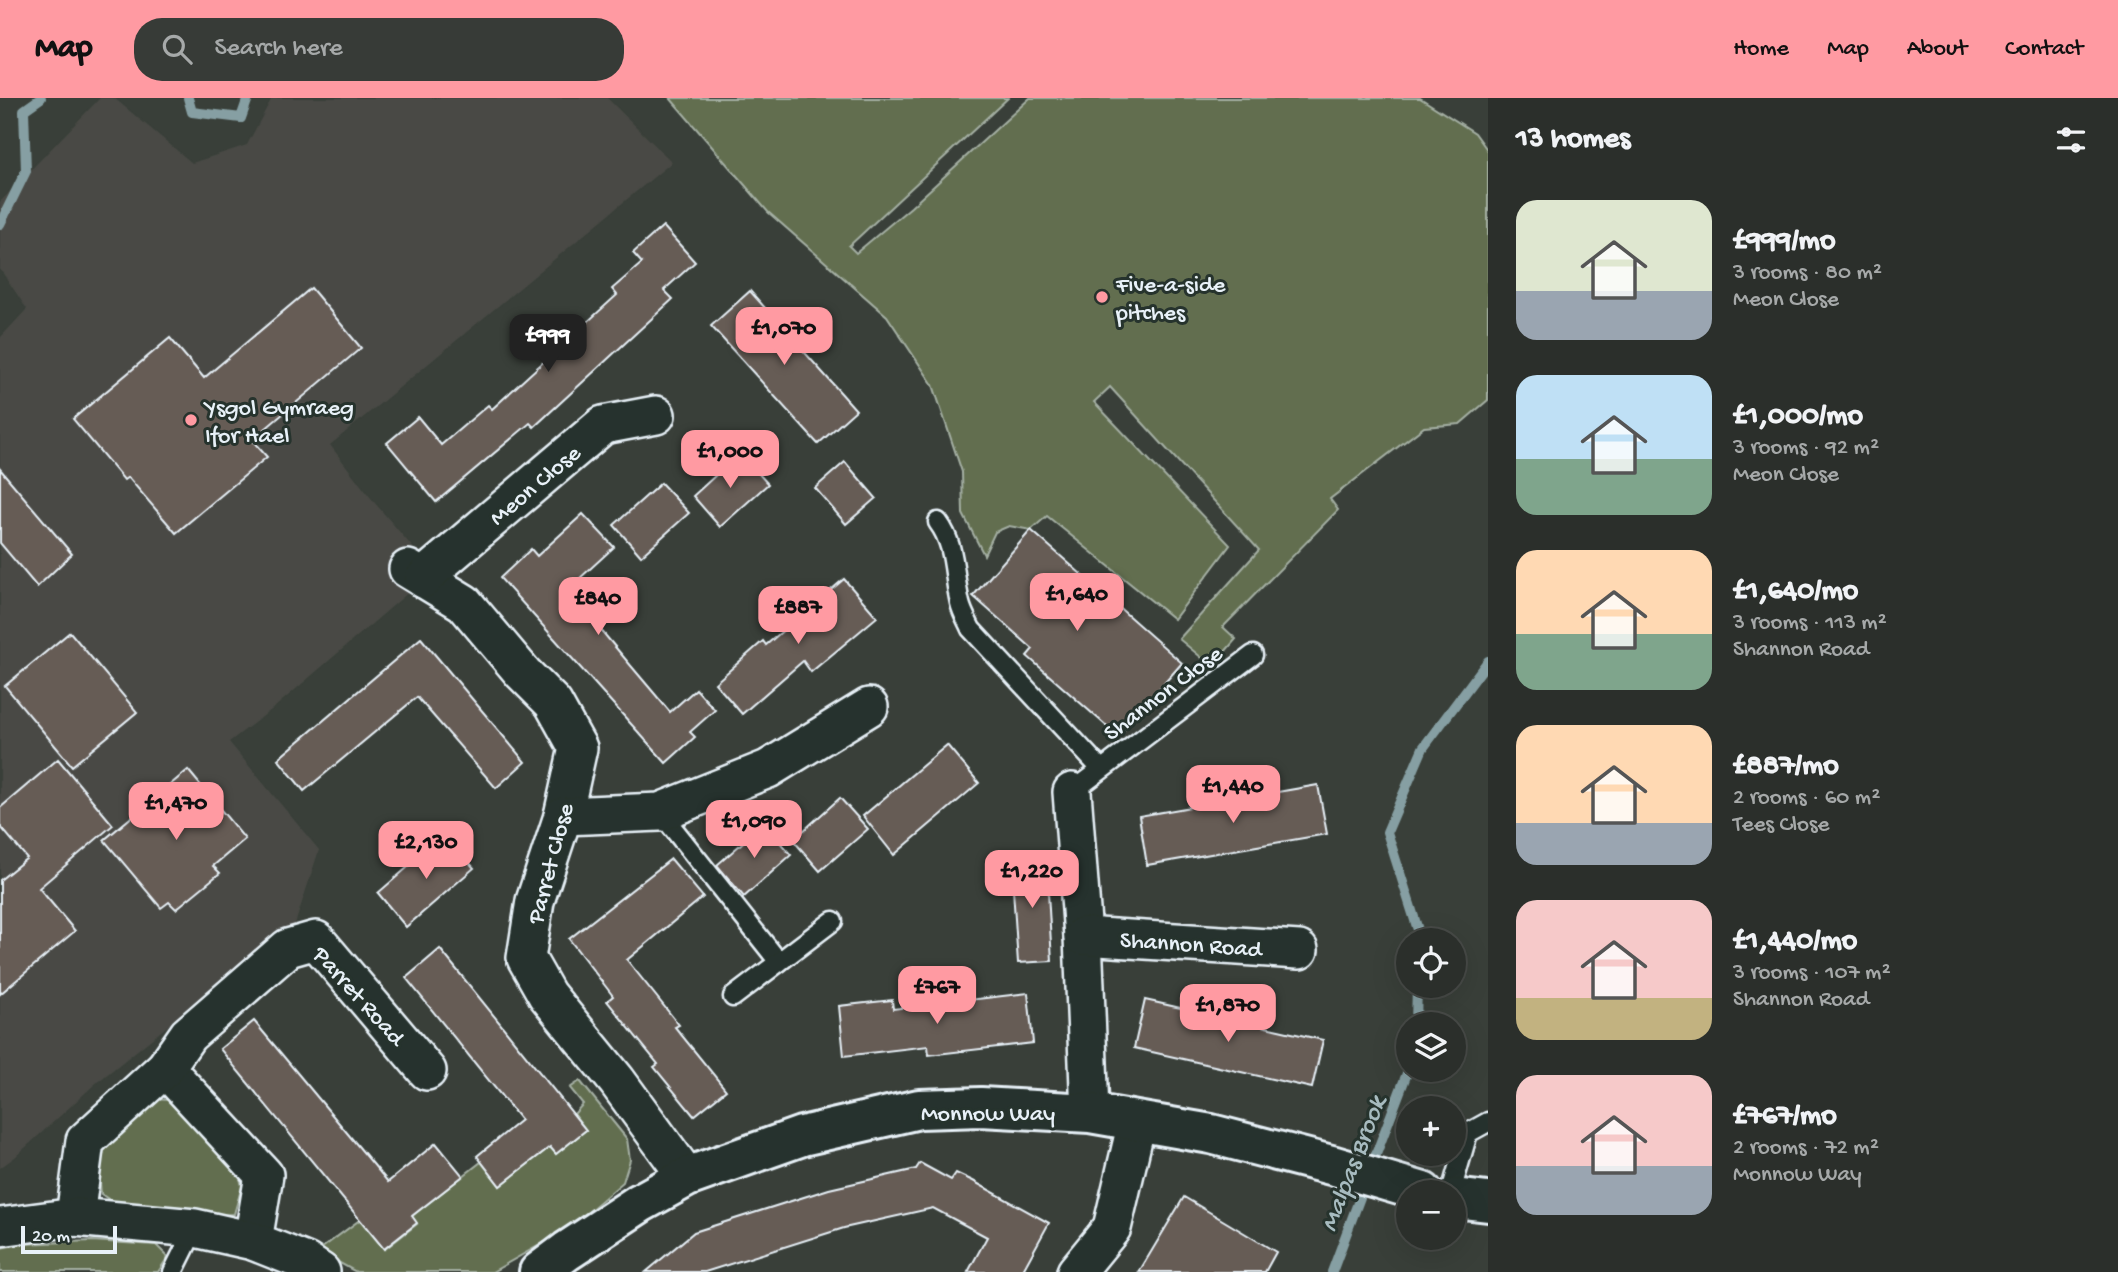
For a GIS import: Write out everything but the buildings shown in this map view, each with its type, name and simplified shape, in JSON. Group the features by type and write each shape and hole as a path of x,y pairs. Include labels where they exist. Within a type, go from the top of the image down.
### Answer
{"street":[{"name":"Meon Close","path":"416,574 432,570 603,425 656,415"},
{"name":"Parret Close","path":"416,574 464,603 552,703 578,748 563,816 535,901 526,958 547,995 617,1081 687,1177"},
{"path":"563,816 660,812 768,769 869,707"},
{"name":"Shannon Road","path":"1072,792 1083,936 1090,1113"},
{"name":"Shannon Road","path":"1083,936 1299,950"},
{"name":"Parret Road","path":"75,1217 85,1141 165,1069 188,1035 288,948 316,940 427,1071"},
{"path":"165,1069 264,1175 253,1241"},
{"name":"Monnow Way","path":"539,1272 640,1203 687,1177 802,1136 919,1109 981,1107 1090,1113 1211,1134 1396,1184"},
{"path":"1076,1272 1112,1228 1137,1122"},
{"path":"1466,1199 1488,1202"},
{"path":"0,1227 75,1217 195,1228 253,1241 306,1262 321,1272"}],"lane":[{"name":"Shannon Close","path":"938,522 947,534 953,553 960,607 971,629 1101,769"},
{"name":"Shannon Close","path":"1072,792 1253,655"},
{"path":"660,812 779,962"},
{"path":"733,998 833,921"},
{"path":"1454,1180 1468,1133 1488,1122"},
{"path":"173,1272 195,1228"}],"shaded area":[{"name":"Ysgol Gymraeg Ifor Hael","path":"100,98 114,98 192,163 247,145 272,98 607,98 672,162 330,445 432,570 275,707 229,742 319,850 295,924 95,1084 0,1168 0,338 27,309 0,269 0,202"}],"green space":[{"path":"670,98 1008,98 849,246 856,253 911,207 1030,98 1420,98 1475,133 1488,151 1488,400 1460,424 1424,427 1330,499 1338,510 1223,627 1236,639 1217,661 1208,663 1179,639 1259,550 1110,387 1094,402 1230,545 1174,619 1047,516 1031,530 1009,526 995,532 984,555 963,514 962,472 933,385 887,316 768,212"},
{"path":"580,1081 627,1139 630,1160 623,1182 568,1229 492,1272 356,1272 318,1251 361,1219 385,1249 417,1224 412,1216 481,1162 500,1186 550,1147 556,1153 586,1130 574,1114 583,1104 570,1088"},
{"path":"154,1099 169,1100 236,1162 242,1186 234,1214 217,1215 117,1205 101,1194 99,1171 103,1142"},
{"path":"92,1241 156,1245 168,1257 158,1272 0,1272 0,1248 21,1244"}],"waterway":[{"path":"0,224 26,171 24,110 41,98"},
{"path":"188,98 192,112 241,118 248,98"},
{"name":"Malpas Brook","path":"1417,928 1387,832 1423,748 1488,661"},
{"name":"Malpas Brook","path":"1416,1012 1417,998"},
{"name":"Malpas Brook","path":"1370,1170 1404,1082"},
{"name":"Malpas Brook","path":"1332,1272 1365,1184"}],"place":[{"name":"Five-a-side pitches","path":"1102,297"},
{"name":"Ysgol Gymraeg Ifor Hael","path":"191,420"}]}
